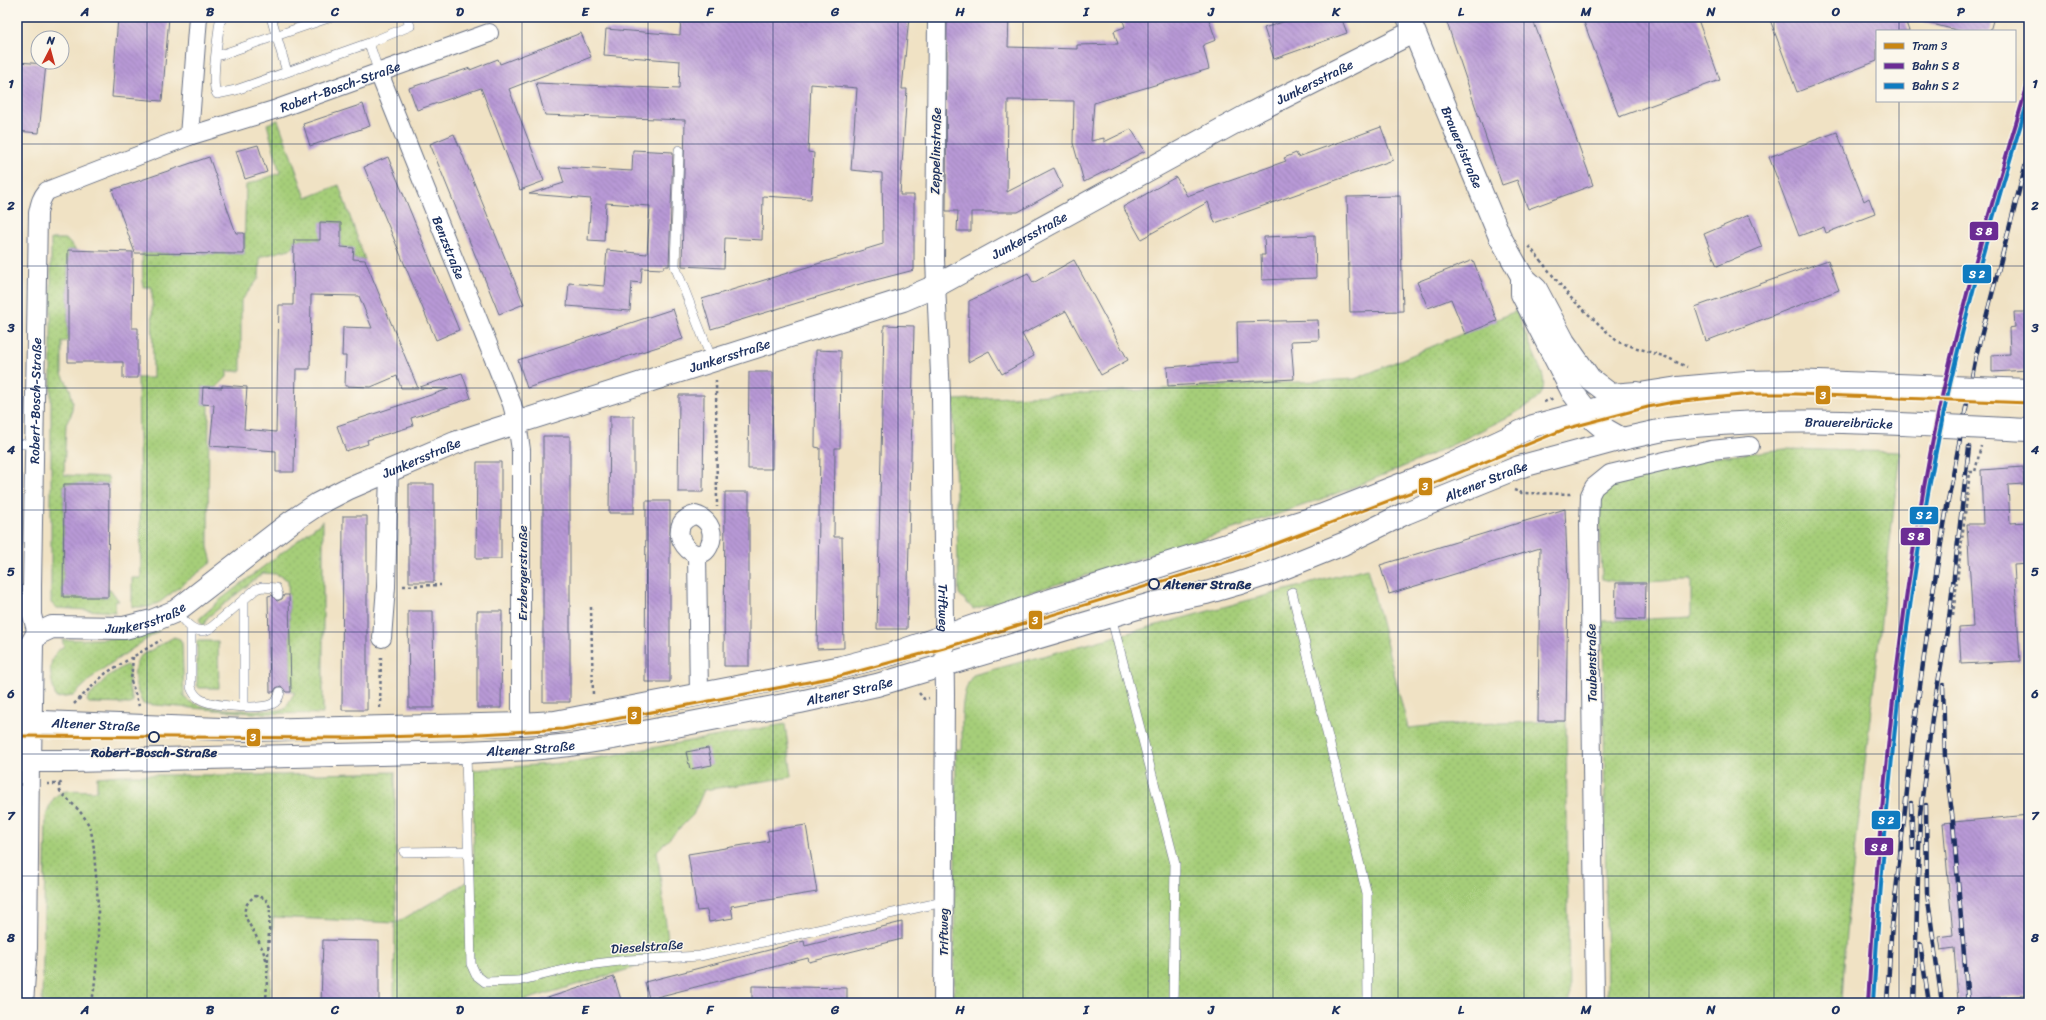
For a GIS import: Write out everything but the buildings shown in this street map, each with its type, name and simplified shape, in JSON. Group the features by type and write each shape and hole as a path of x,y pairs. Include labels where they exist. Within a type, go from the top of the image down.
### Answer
{"main road":[{"name":"Junkersstraße","path":"37,634 52,627 124,628 152,621 185,621 291,522 318,504 347,489 455,444 712,360 903,300 936,286 1257,111 1411,24"},
{"name":"Brauereistraße","path":"1411,24 1500,237 1522,276 1536,289 1564,342 1590,379 1611,395 1646,393"},
{"name":"Brauereistraße","path":"1522,276 1522,294 1567,383 1586,412 1606,430 1622,439"},
{"name":"Altener Straße","path":"24,721 75,711 154,725 246,730 380,728 555,722 842,667 944,637 1035,605 1323,515 1441,469 1533,426 1633,399 1646,393 1678,388 1746,382 1792,381 2029,390"},
{"name":"Brauereibrücke","path":"1668,429 1712,424 1794,421 2029,430"},
{"name":"Altener Straße","path":"24,761 466,752 531,749 598,740 800,702 878,685 1151,604 1206,593 1271,573 1343,544 1406,513 1493,477 1544,459 1668,429"},
{"name":"Robert-Bosch-Straße","path":"24,761 24,721 32,643 37,634"}],"street":[{"path":"189,136 198,17"},
{"name":"Zeppelinstraße","path":"936,286 934,188 937,17"},
{"name":"Robert-Bosch-Straße","path":"37,634 32,615 25,444 38,213 43,196 47,191 189,136 277,109 489,33"},
{"name":"Benzstraße","path":"379,73 512,404 517,423"},
{"name":"Triftweg","path":"936,286 939,318 944,637 943,1003"},
{"name":"Erzbergerstraße","path":"517,423 521,450 521,724"},
{"path":"1590,495 1594,487 1610,474 1711,450 1750,446"},
{"path":"382,638 386,587 389,471"},
{"name":"Taubenstraße","path":"1590,495 1589,525 1595,1003"},
{"path":"695,515 702,517 708,522 711,530 711,540 703,552 697,554 689,552 684,547 681,530 683,522 688,517 695,515"},
{"path":"697,554 699,695"},
{"path":"24,761 28,948 24,1003"}],"lane":[{"path":"224,17 220,21 219,27 214,86 217,94 236,90 369,43 410,26 407,17"},
{"path":"272,17 287,72"},
{"path":"217,56 331,17"},
{"path":"369,43 379,73"},
{"path":"679,150 675,266 712,360"},
{"path":"185,621 201,631 208,630 262,586 276,588 278,595"},
{"path":"1292,592 1367,894 1368,1003"},
{"path":"244,600 244,706"},
{"path":"1111,616 1175,864 1173,1003"},
{"path":"185,621 189,674 191,688 195,695 202,700 217,704 244,706 270,705 276,702 280,692"},
{"name":"Dieselstraße","path":"466,752 471,964 476,975 485,982 518,980 579,966 700,956 943,902"},
{"path":"404,852 468,851"}],"path":[{"path":"1528,245 1570,296 1618,342 1666,357 1690,369"},
{"path":"708,522 717,510 716,381 712,360"},
{"path":"1953,615 1970,472 1975,472 1981,443"},
{"path":"1512,487 1515,491 1522,493 1590,495"},
{"path":"386,587 441,585"},
{"path":"591,607 593,715"},
{"path":"67,702 75,711 106,673 185,621"},
{"path":"380,728 382,638"},
{"path":"133,656 131,682 140,709 133,709"},
{"path":"59,784 60,791 74,805 89,825 92,837 97,881 99,940 92,1003"},
{"path":"266,1003 270,907 264,898 255,896 247,902 244,911 247,920 257,936 267,962"}],"green space":[{"path":"278,120 306,198 339,185 365,260 353,259 353,248 341,247 341,223 321,222 320,240 294,240 293,248 260,257 259,278 241,301 241,371 227,371 227,377 216,388 203,388 202,404 209,405 208,547 212,562 160,602 149,607 132,607 132,578 141,578 138,378 153,378 152,287 143,287 142,253 244,254 246,185 280,173 267,124"},
{"path":"51,239 66,239 76,250 68,250 68,341 62,342 62,374 70,389 73,402 71,415 66,424 64,475 108,477 109,484 64,484 63,597 108,597 108,589 110,589 119,601 115,601 115,612 57,608 51,603"},
{"path":"1516,311 1542,373 1544,382 1542,393 1535,401 1503,420 1391,472 1253,523 1112,568 973,609 959,594 953,400 1355,379"},
{"path":"1785,449 1900,452 1846,932 1842,1003 1607,1003 1603,621 1691,617 1691,580 1635,583 1602,579 1599,495 1611,481 1694,460"},
{"path":"323,521 323,714 253,713 143,704 135,680 135,669 139,657 174,637 180,639 182,643 184,696 190,701 214,708 284,710 295,692 291,692 288,580 276,574 263,573 208,617 203,626 199,619 220,600"},
{"path":"1367,568 1408,728 1438,725 1566,721 1569,1003 954,1003 956,749 962,750 963,701 968,683 973,675"},
{"path":"160,630 97,673 73,696 56,698 52,684 51,663 58,651 64,646 62,640 129,638"},
{"path":"197,641 218,641 219,688 199,688 197,685"},
{"path":"126,665 129,667 129,688 133,702 130,704 89,703 87,701 108,676"},
{"path":"785,724 792,777 704,790 693,815 657,851 669,948 633,968 515,1003 394,1003 395,923 273,917 270,1003 42,1003 46,817 49,806 58,794 71,791 97,791 97,777 120,775 282,775 395,772 396,923 474,878 473,770 574,762"}],"railway":[{"path":"1887,1003 1891,936 1913,737 1932,598 1948,501 1976,356 2029,152"},
{"path":"1914,1003 1920,814 1932,718 1949,619 1969,447"},
{"path":"1943,685 1945,758 1953,822 1968,1003"},
{"path":"1911,803 1913,849"},
{"path":"1926,805 1927,893 1942,1003"},
{"path":"1920,944 1929,1003"}],"tram line":[{"name":"3","path":"17,736 350,738 480,734 563,729 840,676 944,648 1232,560 1412,492 1565,429 1648,407 1674,402 1751,394 1796,394 2029,403"}],"transit line":[{"path":"1868,1003 1877,865 1890,728 1907,591 1918,523 1930,455 1950,360 1987,220 2029,81"},
{"path":"1873,1003 1882,866 1895,728 1912,592 1923,524 1944,411 1965,321 1989,231 2029,98"}],"place":[{"name":"Altener Straße","path":"1154,584"},
{"name":"Robert-Bosch-Straße","path":"154,737"}]}
